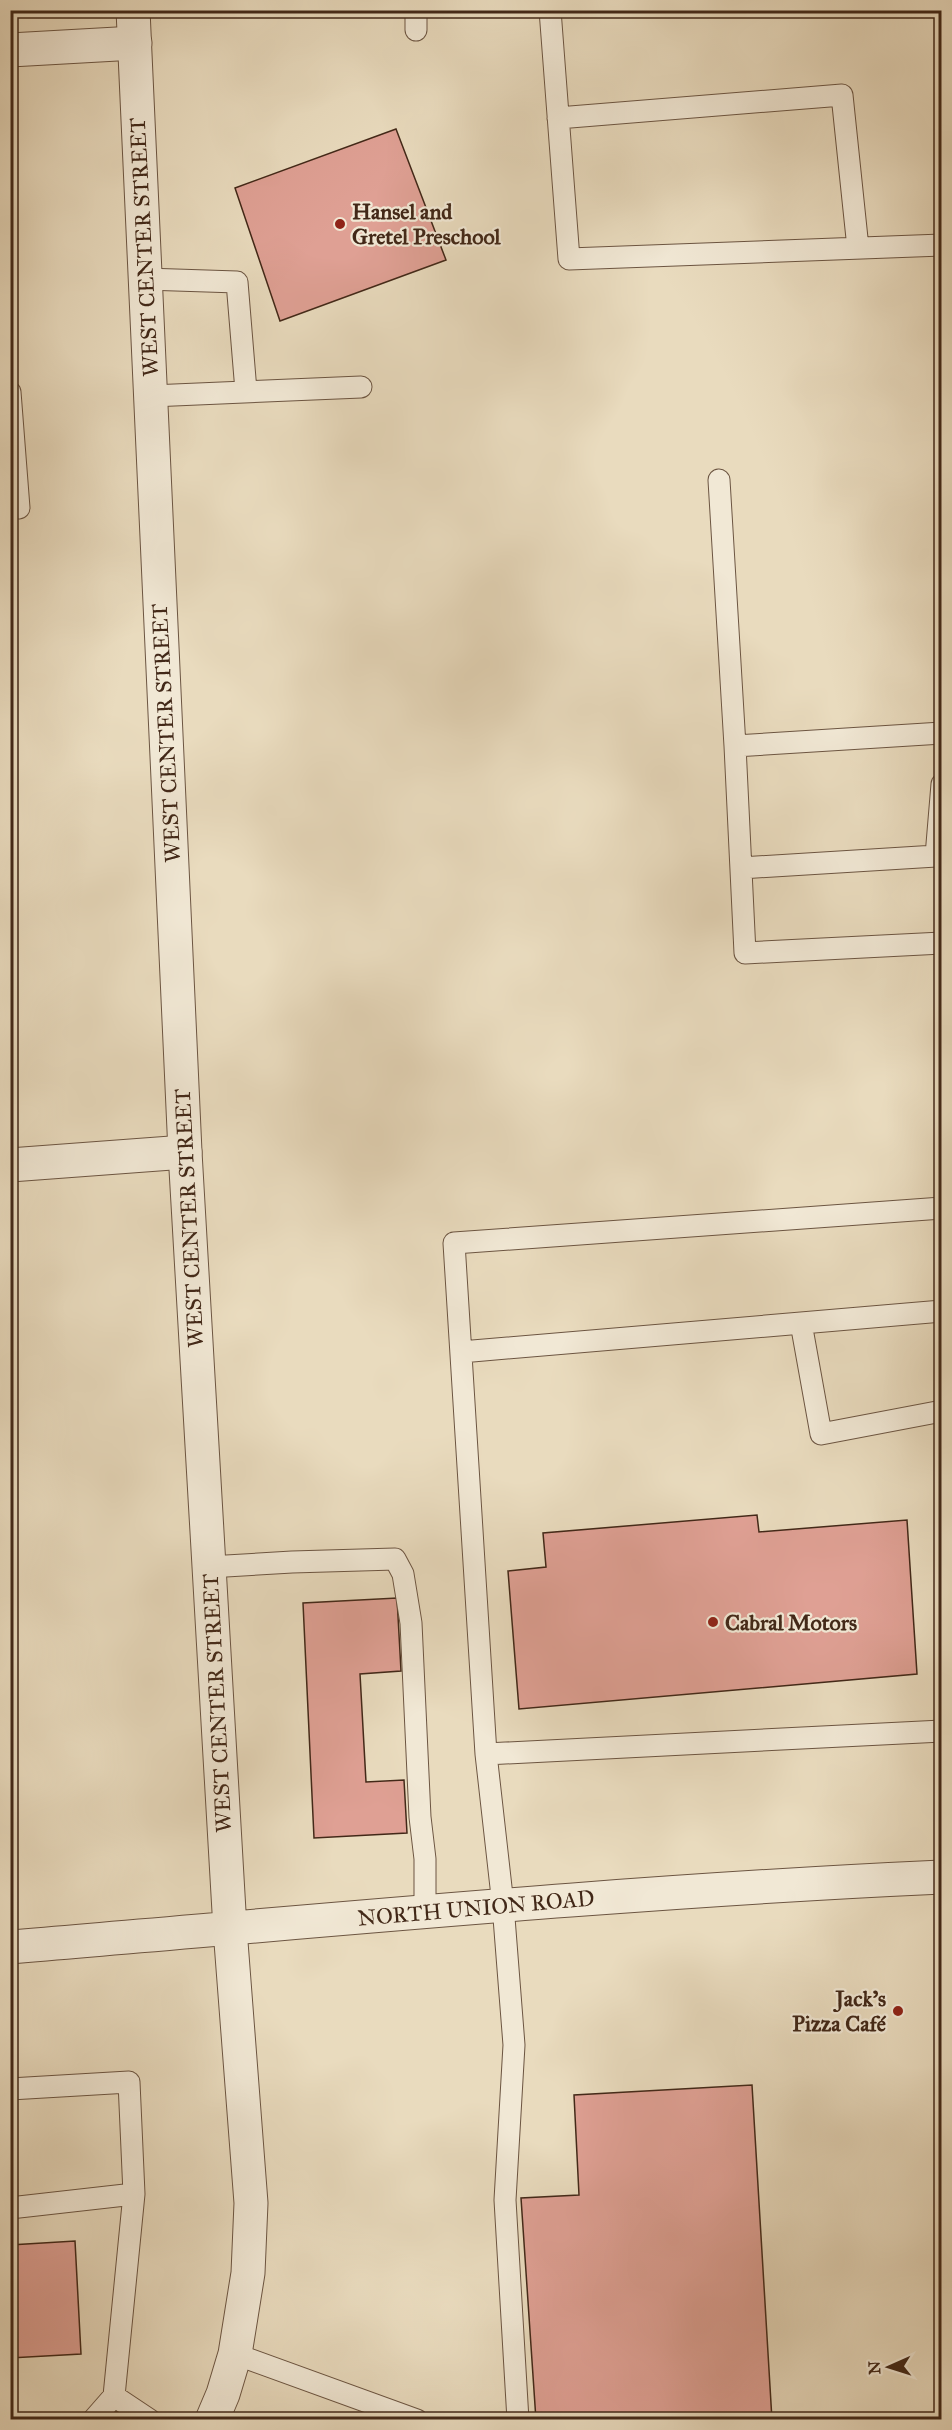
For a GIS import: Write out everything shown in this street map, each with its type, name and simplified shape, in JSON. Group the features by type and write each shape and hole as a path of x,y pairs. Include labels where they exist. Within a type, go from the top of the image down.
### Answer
{"street":[{"name":"WEST CENTER STREET","path":"133,10 185,1152 230,1929 251,2202 248,2273 235,2354 224,2394 212,2420"},
{"path":"10,50 135,44"},
{"path":"10,1165 185,1152"},
{"name":"NORTH UNION ROAD","path":"10,1947 503,1905 802,1883 942,1877"}],"lane":[{"path":"550,10 569,259 942,245"},
{"path":"558,118 842,95 858,248"},
{"path":"145,279 237,282 246,391"},
{"path":"151,396 361,387"},
{"path":"10,392 19,508"},
{"path":"719,480 745,953 942,943"},
{"path":"735,747 942,733"},
{"path":"741,868 936,856 942,784"},
{"path":"518,2420 505,2200 514,2045 503,1905 486,1754 454,1243 942,1208"},
{"path":"461,1352 942,1311"},
{"path":"801,1323 822,1434 942,1411"},
{"path":"209,1567 395,1559 403,1574 411,1623 420,1817 425,1859 425,1912"},
{"path":"486,1754 942,1731"},
{"path":"10,2089 129,2082 134,2194 114,2396 93,2420"},
{"path":"10,2208 134,2194"},
{"path":"235,2354 417,2420"},
{"path":"114,2396 150,2420"}],"building":[{"name":"Hansel and Gretel Preschool","path":"396,129 446,260 280,321 235,188"},
{"name":"Cabral Motors","path":"757,1515 759,1532 907,1520 917,1674 519,1709 508,1571 546,1567 543,1533"},
{"path":"397,1598 401,1671 360,1674 366,1782 404,1780 407,1833 314,1838 303,1603"},
{"path":"752,2085 772,2420 536,2420 521,2198 579,2195 574,2095"},
{"path":"75,2241 81,2354 10,2358 10,2245"}],"place":[{"name":"Hansel and Gretel Preschool","path":"340,224"},
{"name":"Cabral Motors","path":"713,1622"},
{"name":"Jack's Pizza Café","path":"898,2011"}]}
